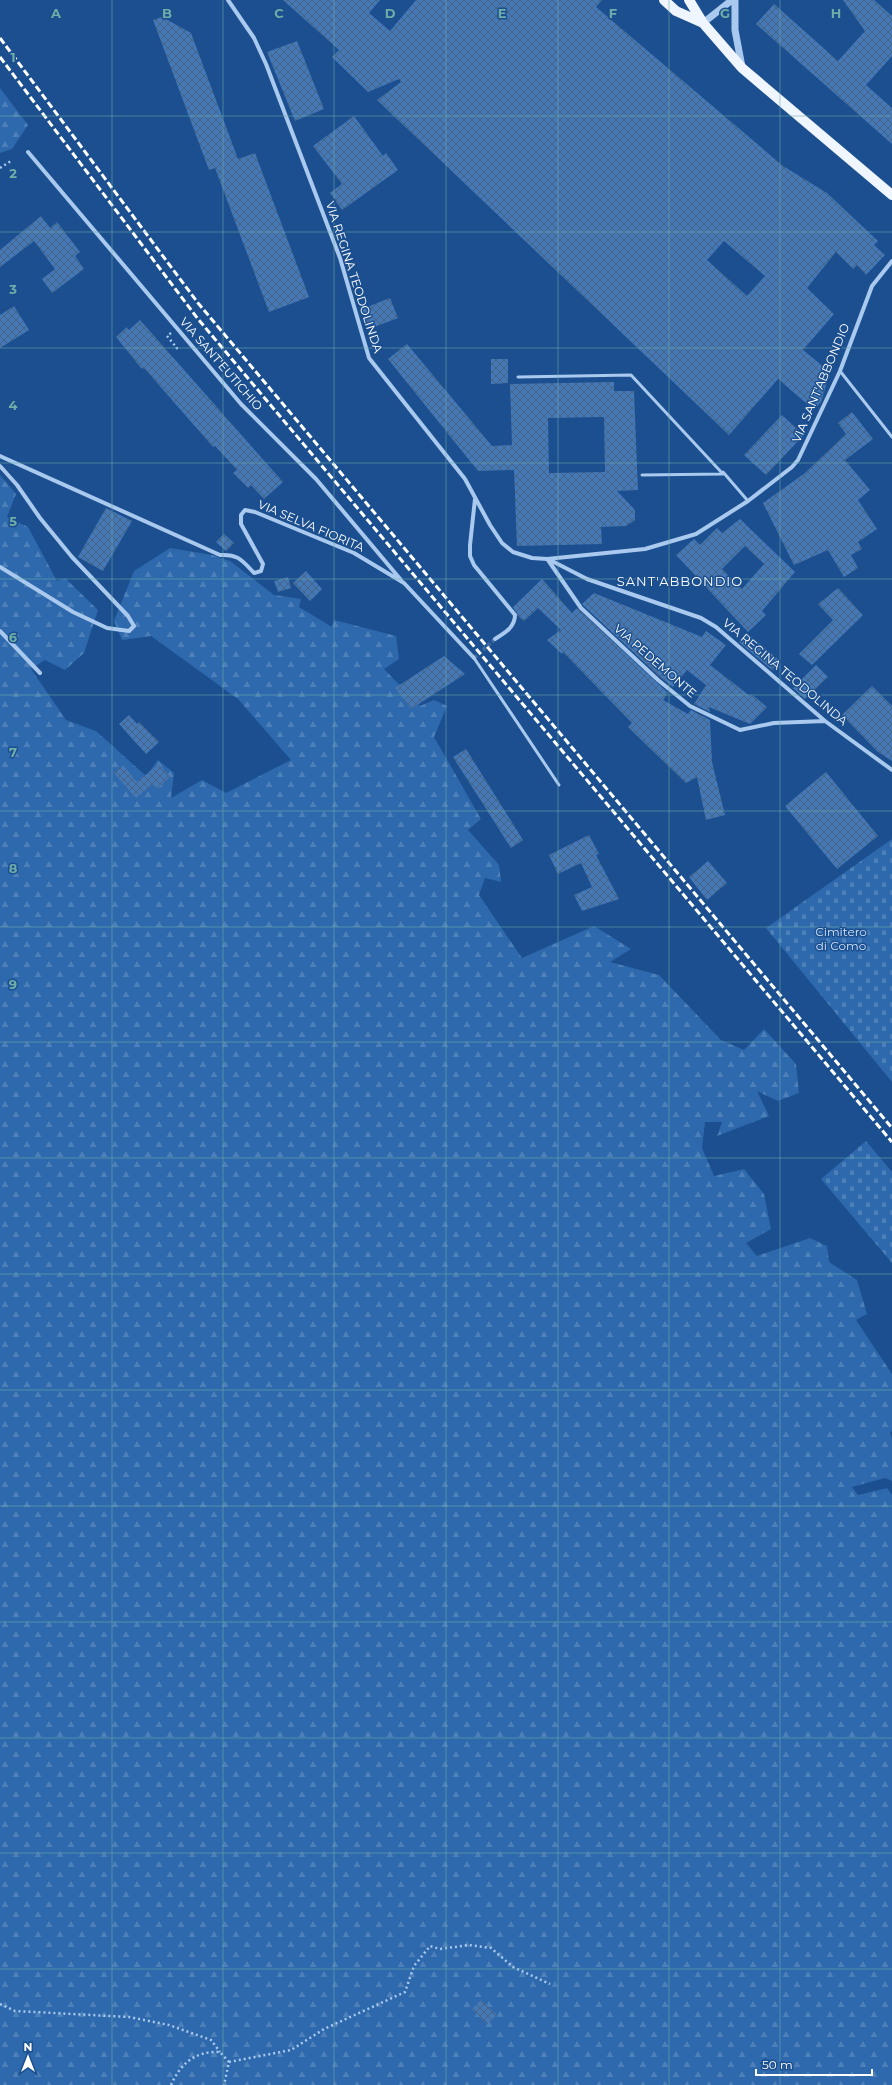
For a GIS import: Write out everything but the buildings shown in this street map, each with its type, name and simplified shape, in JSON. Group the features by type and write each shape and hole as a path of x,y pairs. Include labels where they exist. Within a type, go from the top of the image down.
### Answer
{"main road":[{"path":"664,0 676,11 703,23"},
{"path":"689,0 703,23 742,68 892,195"}],"street":[{"name":"VIA REGINA TEODOLINDA","path":"228,0 254,38 264,57 340,258 369,358 465,479 490,525 502,543 513,552 532,558 548,559 587,579 701,618 716,627 825,720 892,770"},
{"path":"703,23 734,0"},
{"path":"734,0 735,30 742,68"},
{"name":"VIA SANT'EUTICHIO","path":"28,152 236,398 316,478 404,583"},
{"name":"VIA SANT'ABBONDIO","path":"548,559 645,549 696,534 748,501 798,460 840,371 872,286 892,261"},
{"name":"VIA SELVA FIORITA","path":"0,456 220,555 232,555 243,561 254,573 261,571 263,564 241,524 241,514 245,510 255,512 354,553 404,583 474,658"},
{"path":"0,466 17,485 57,540 128,616 134,626 129,631 107,628 73,612 0,567"},
{"path":"475,499 470,556 474,565 515,615 515,621 511,627 495,639"},
{"name":"VIA PEDEMONTE","path":"548,559 581,608 658,680 690,706 740,730 774,723 825,720"},
{"path":"0,631 40,674"}],"lane":[{"path":"840,371 892,436"},
{"path":"518,377 631,375 723,474"},
{"path":"642,475 723,474 723,472 748,501"},
{"path":"474,658 559,785"}],"path":[{"path":"0,168 11,161"},
{"path":"229,2062 291,2050 324,2029 405,1992 414,1966 430,1946 440,1949 469,1945 491,1948 498,1956 513,1967 550,1984"},
{"path":"0,2004 15,2011 129,2017 169,2025 210,2040 229,2062"},
{"path":"171,2085 177,2073 191,2059 205,2051 220,2052"},
{"path":"224,2085 229,2062"}],"green space":[{"path":"0,88 28,125 12,149 0,153"},
{"path":"0,475 16,494 7,517 28,527 57,581 65,578 98,610 84,653 65,670 45,660 31,669 66,720 96,731 146,776 158,760 174,773 171,798 202,780 226,793 291,760 238,699 151,636 122,640 114,621 134,571 170,548 212,555 230,561 274,595 301,599 299,607 332,627 334,620 396,636 399,659 384,669 420,706 434,700 447,706 434,737 481,819 468,830 499,865 501,882 485,878 479,895 522,958 594,926 631,949 610,962 659,975 721,1040 744,1050 764,1029 796,1064 799,1093 778,1101 757,1091 769,1116 717,1136 722,1122 705,1122 702,1148 714,1176 744,1169 764,1194 771,1229 746,1243 757,1256 810,1238 827,1246 829,1262 857,1280 867,1314 856,1320 892,1374 892,1431 890,1432 892,1439 892,1481 885,1478 852,1487 858,1495 887,1488 892,1495 892,2085 0,2085"},
{"name":"Cimitero di Como","path":"892,839 892,1082 766,928"},
{"path":"866,1141 892,1172 892,1263 821,1179"}],"tunnel":[{"path":"474,658 495,639"}],"railway":[{"path":"0,38 198,303 892,1128"},
{"path":"0,57 198,319 892,1142"}],"district":[{"name":"SANT'ABBONDIO","path":"680,581"}]}
